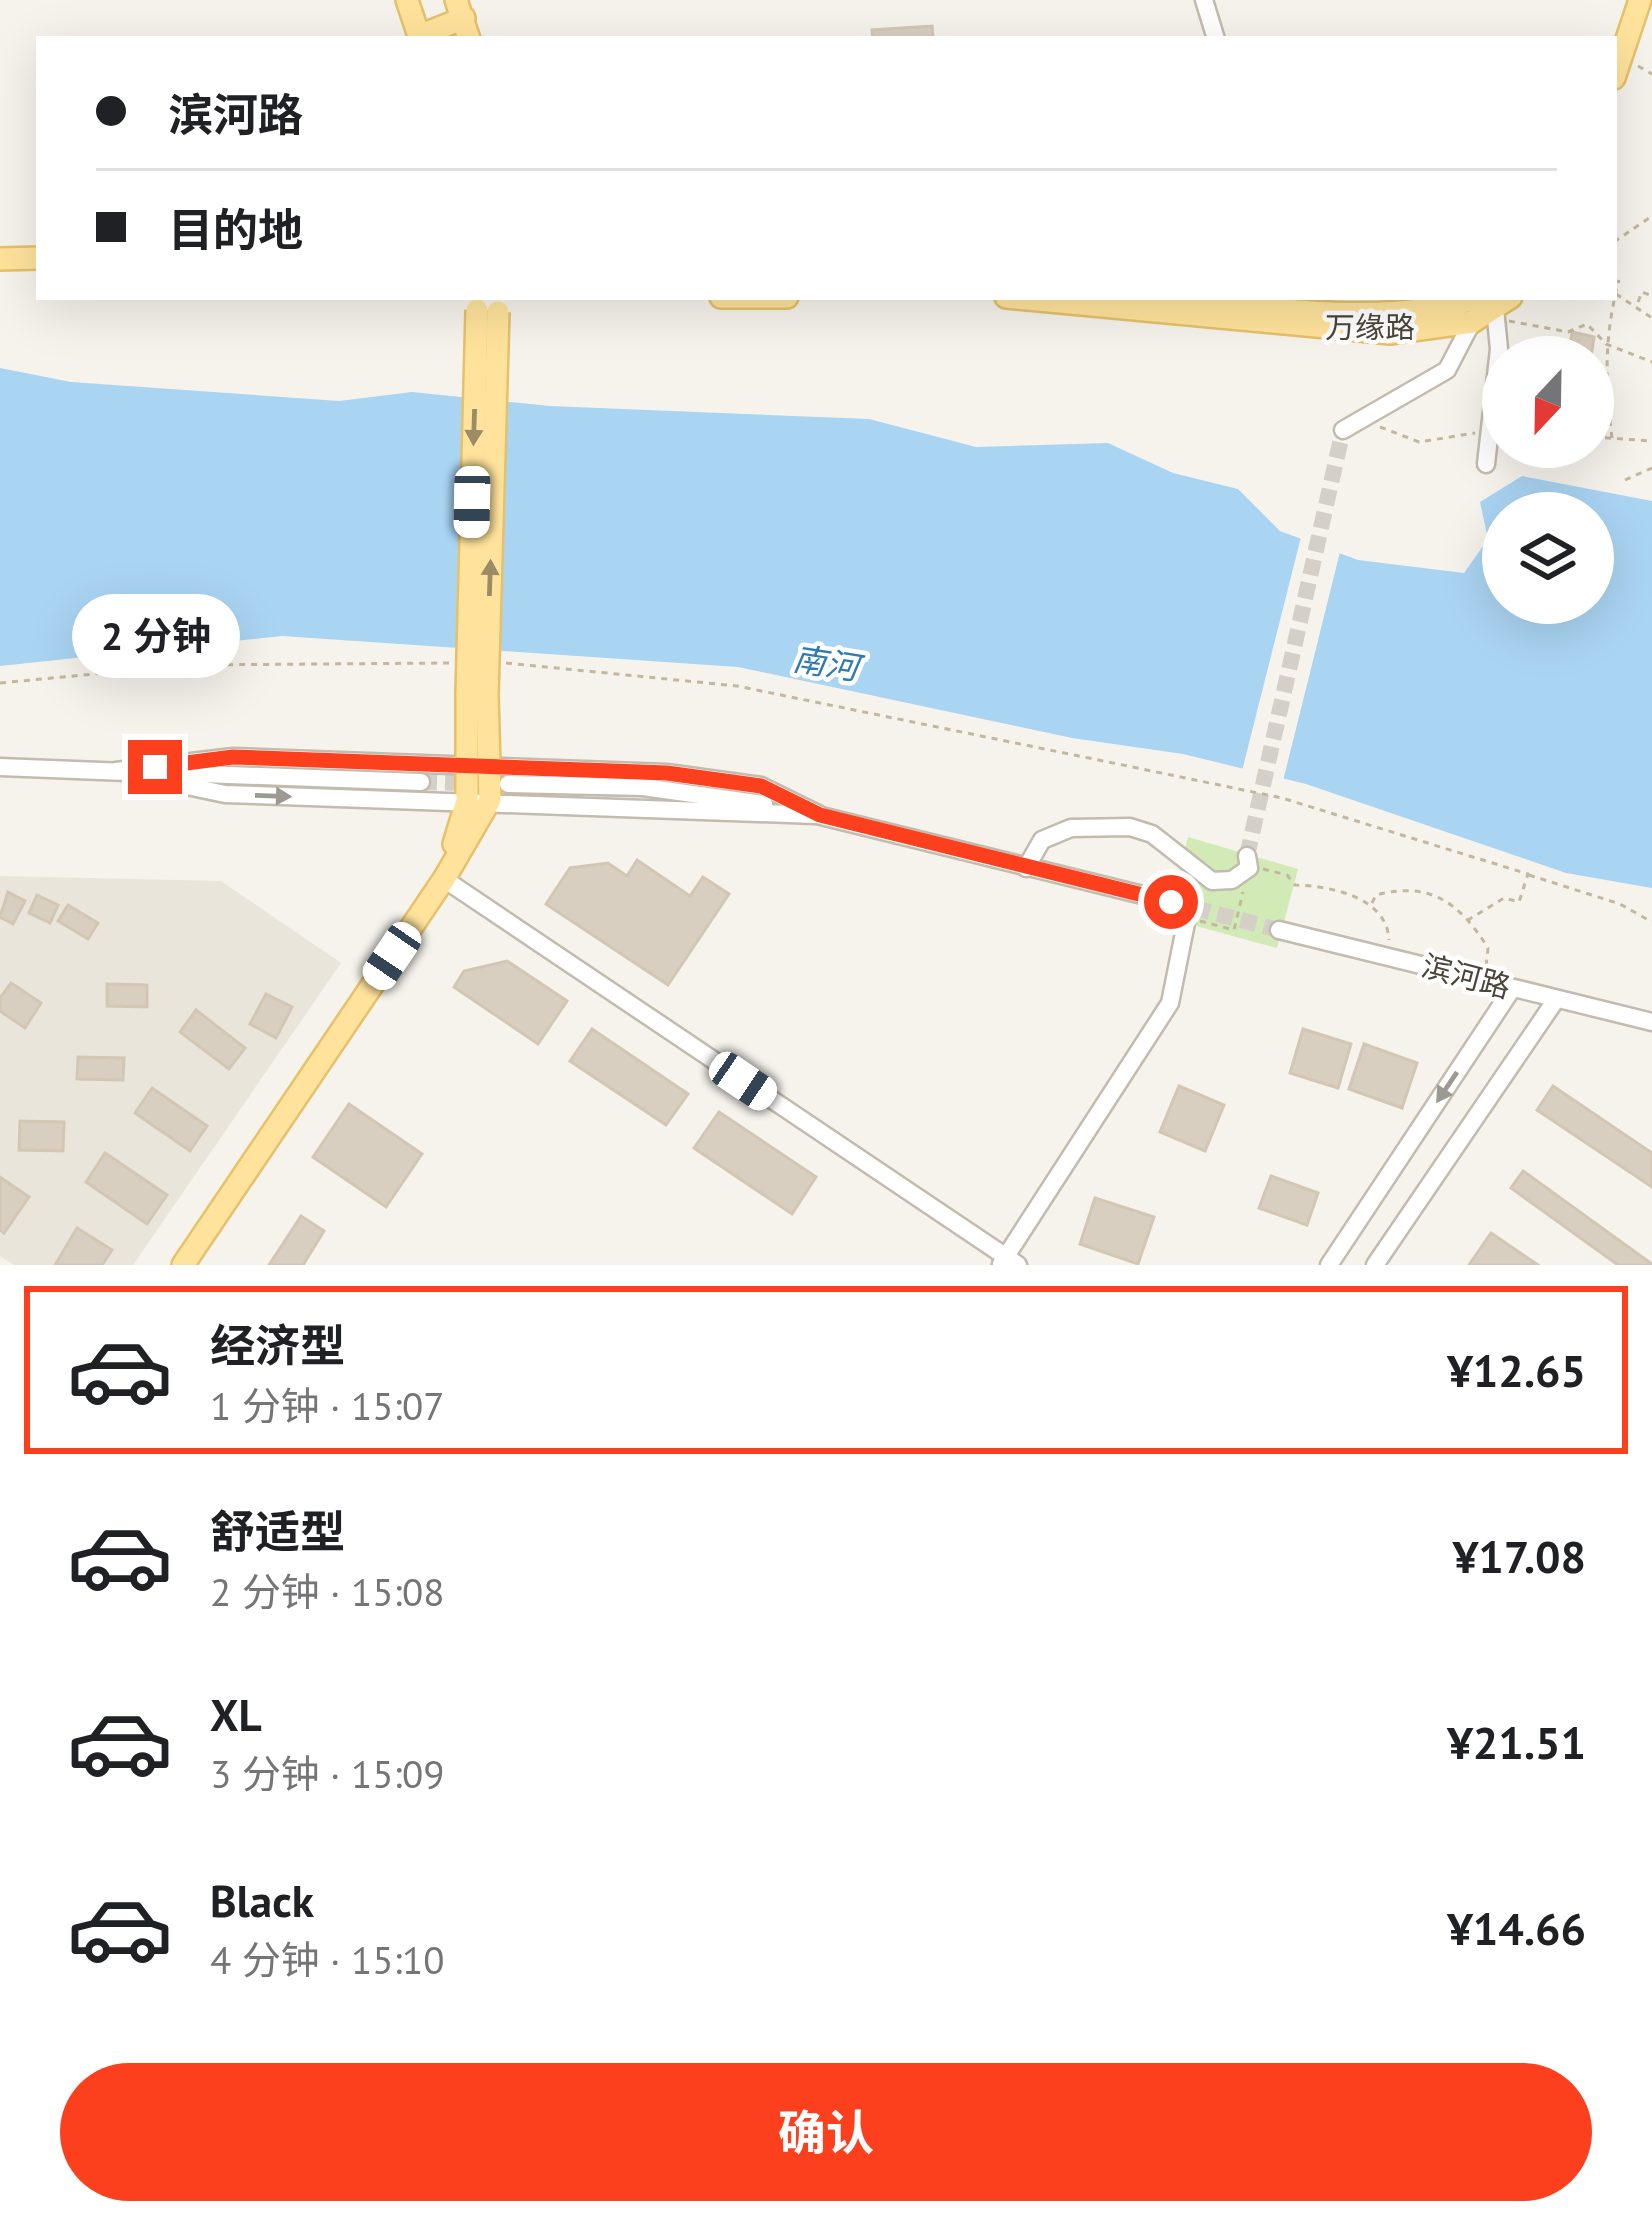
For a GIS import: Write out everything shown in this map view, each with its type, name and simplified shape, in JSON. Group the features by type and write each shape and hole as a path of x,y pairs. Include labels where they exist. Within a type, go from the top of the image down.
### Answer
{"main road":[{"path":"407,0 418,36"},
{"path":"1617,66 1640,0"},
{"path":"424,36 463,19"},
{"path":"0,249 36,248"},
{"path":"0,259 36,258"},
{"name":"万缘路","path":"1069,300 1301,311 1495,305"},
{"name":"万缘路","path":"1184,300 1301,311 1390,333 1472,322 1495,305"},
{"path":"478,800 467,766 477,694 487,304"},
{"path":"183,1265 444,879 490,768 477,694"}],"street":[{"path":"1204,0 1215,36"},
{"path":"1494,336 1495,305"},
{"path":"1343,430 1448,370 1472,322"},
{"path":"116,771 233,757 667,773 761,786 820,815"},
{"path":"0,767 421,782"},
{"path":"116,771 226,794 820,815"},
{"path":"508,784 643,787 820,815 1171,902"},
{"path":"1026,868 1042,840 1071,828 1108,826 1152,834 1212,880 1232,880 1248,862"},
{"path":"444,879 1008,1262 1171,1003 1186,918"},
{"name":"滨河路","path":"1280,930 1652,1022"},
{"path":"1329,1265 1512,989"},
{"path":"1375,1265 1555,1001"}],"path":[{"path":"1617,240 1652,216"},
{"path":"1617,287 1619,280"},
{"path":"1638,304 1642,292 1652,296"},
{"path":"1617,298 1638,304 1652,318"},
{"path":"1607,336 1613,300"},
{"path":"1495,305 1568,332 1588,324 1599,336"},
{"path":"1614,347 1652,362"},
{"path":"1343,430 1381,427 1419,442 1482,432"},
{"path":"1614,438 1652,441"},
{"path":"1625,480 1652,467"},
{"path":"0,683 188,664 459,663"},
{"path":"504,663 736,686 1282,799 1620,904 1652,922"},
{"path":"1186,918 1234,930 1248,862 1295,885 1320,886 1372,904 1388,921 1393,957"},
{"path":"1468,920 1504,898 1520,902 1528,874"},
{"path":"1372,904 1376,895 1407,887 1450,902 1488,948 1484,982"}],"shaded area":[{"path":"0,876 221,881 341,963 133,1265 14,1265 0,1256"}],"green space":[{"path":"1188,837 1298,869 1277,948 1167,918"}],"water":[{"name":"南河","path":"0,368 71,382 339,401 412,392 550,406 869,419 976,447 1108,443 1173,473 1238,489 1280,531 1358,560 1464,573 1482,548 1482,624 1614,624 1614,494 1652,501 1652,888 1566,873 1306,784 1183,754 1072,738 738,667 282,636 0,666"},
{"path":"1522,476 1605,492 1496,492"}],"pier":[{"path":"1302,533 1341,548 1282,785 1241,775"}],"building":[{"path":"932,26 933,36 873,36 872,30"},
{"path":"637,860 690,896 703,877 729,894 668,985 546,904 570,868 608,863 627,876"},
{"path":"8,892 25,901 13,924 0,917"},
{"path":"37,895 58,905 50,923 29,913"},
{"path":"68,905 98,923 88,939 58,921"},
{"path":"507,961 567,1001 538,1044 454,987 464,971"},
{"path":"11,983 41,1003 25,1028 0,1011 0,998"},
{"path":"107,984 147,985 147,1007 107,1006"},
{"path":"266,994 292,1007 276,1038 250,1024"},
{"path":"196,1010 245,1048 229,1069 180,1032"},
{"path":"592,1029 688,1094 666,1125 570,1061"},
{"path":"1303,1029 1351,1044 1338,1088 1290,1073"},
{"path":"1364,1044 1417,1063 1402,1108 1349,1089"},
{"path":"78,1057 124,1058 123,1080 77,1079"},
{"path":"1179,1086 1224,1105 1205,1151 1160,1132"},
{"path":"1553,1086 1652,1153 1652,1187 1537,1110"},
{"path":"152,1088 207,1126 190,1151 135,1113"},
{"path":"349,1104 422,1154 386,1207 313,1157"},
{"path":"719,1112 816,1177 792,1214 694,1148"},
{"path":"20,1121 64,1122 63,1151 19,1150"},
{"path":"105,1153 167,1195 147,1224 86,1182"},
{"path":"1523,1171 1652,1265 1618,1265 1511,1188"},
{"path":"1271,1176 1318,1193 1307,1225 1259,1208"},
{"path":"0,1177 29,1197 4,1233 0,1230"},
{"path":"1095,1198 1154,1217 1138,1264 1080,1244"},
{"path":"301,1216 324,1231 303,1265 269,1265"},
{"path":"77,1228 112,1250 102,1265 55,1265"},
{"path":"1491,1233 1538,1265 1469,1265"}],"tunnel":[{"path":"1247,856 1343,430"},
{"path":"421,782 501,784"},
{"path":"1171,902 1279,930"}],"route":[{"path":"155,767 233,757 667,773 761,786 820,815 1171,902"}]}
